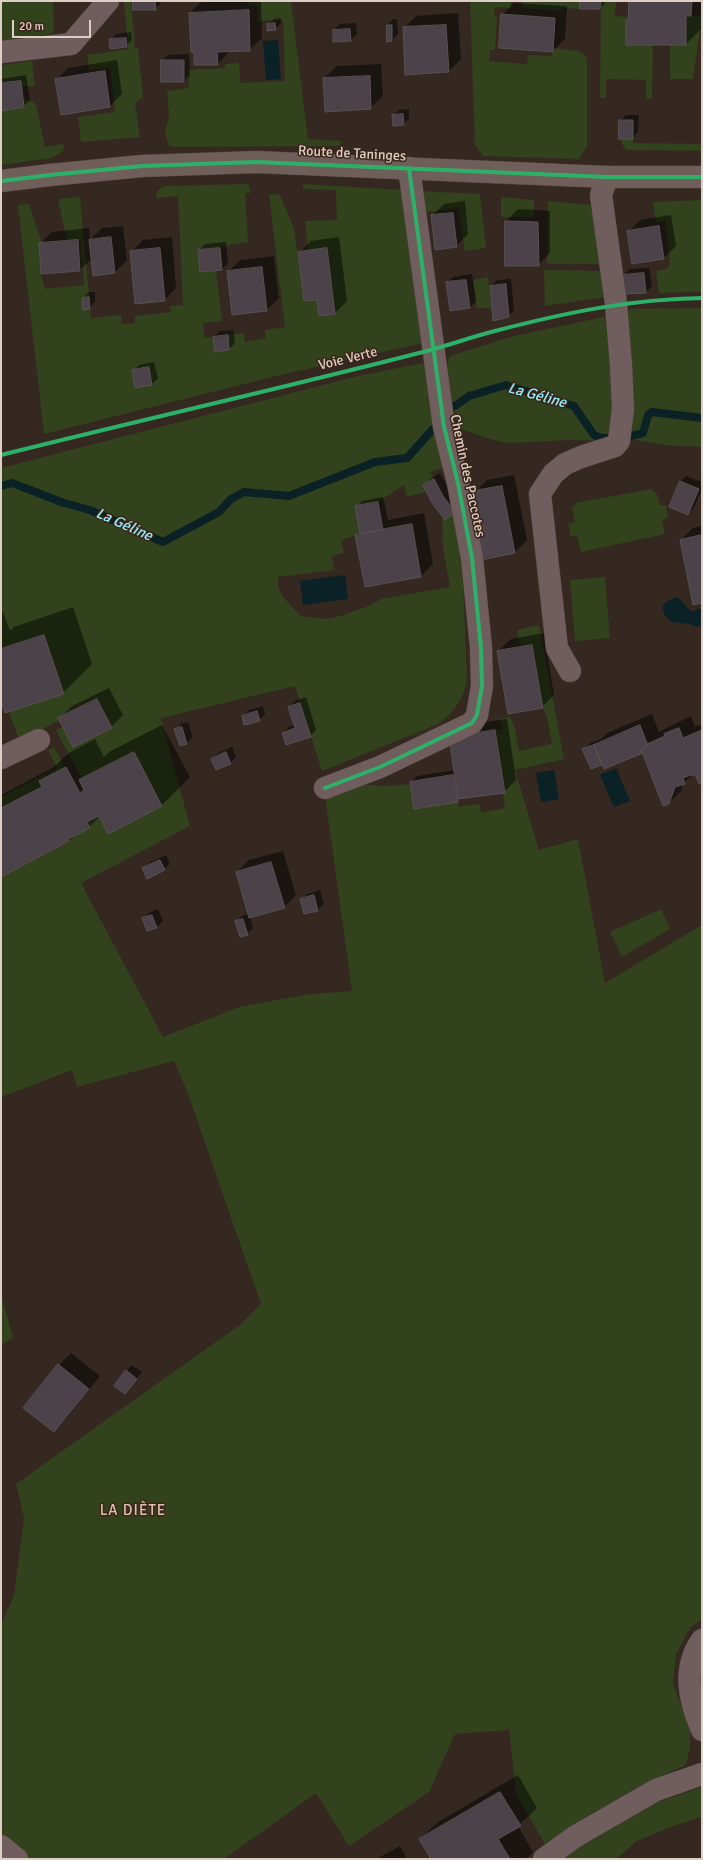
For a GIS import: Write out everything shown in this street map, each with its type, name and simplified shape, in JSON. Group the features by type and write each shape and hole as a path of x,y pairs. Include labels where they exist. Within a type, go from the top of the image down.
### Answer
{"main road":[{"name":"Route de Taninges","path":"1,181 142,166 249,162 608,177 702,177"}],"street":[{"path":"1,52 71,44 108,1"},
{"name":"Chemin des Paccotes","path":"325,788 380,767 472,724 478,715 480,706 482,686 481,648 472,558 460,489 444,427 409,168"},
{"path":"570,671 557,648 540,494 552,474 566,464 581,457 615,446 619,441 623,409 621,365 616,304 601,195 608,177"},
{"path":"1,758 38,740"},
{"path":"702,1640 693,1658 688,1681 690,1694 702,1730"},
{"path":"544,1859 576,1836 656,1790 702,1774"},
{"path":"1,1846 17,1859"}],"green space":[{"path":"1,1 53,1 54,31 50,34 1,40"},
{"path":"124,1 131,1 135,48 138,48 143,97 135,103 140,137 81,142 78,117 115,112 110,68 89,70 87,55 128,49"},
{"path":"249,1 291,1 308,139 342,141 339,146 169,146 165,133 169,116 167,91 189,88 188,70 225,68 225,64 239,63 241,83 285,81 283,20 258,21 258,6 248,6"},
{"path":"470,1 511,1 511,8 495,7 494,17 497,17 495,50 490,50 489,61 527,64 528,55 552,56 553,48 579,51 587,58 587,146 579,159 483,156 475,145"},
{"path":"522,1 580,1 580,9 565,8 560,11 522,8"},
{"path":"601,1 616,1 615,16 628,17 628,20 626,20 626,45 653,45 652,99 646,99 646,80 606,79 606,98 600,98"},
{"path":"686,16 702,16 693,79 670,79 670,45 686,45"},
{"path":"32,61 35,86 22,87 21,79 1,82 1,65"},
{"path":"23,98 36,104 45,147 64,144 63,151 52,158 1,165 1,111 24,107"},
{"path":"621,139 633,139 633,143 702,144 702,151 627,150 623,146"},
{"path":"248,184 251,193 245,193 248,242 198,250 200,272 216,270 222,321 203,323 205,338 213,337 215,352 229,350 228,335 244,333 245,342 266,338 265,330 285,327 269,194 280,195 294,229 304,301 317,300 319,315 335,313 327,249 308,251 305,221 337,220 336,190 303,189 303,184 405,190 423,343 289,373 44,434 18,205 29,204 42,243 39,244 41,274 45,289 84,285 80,240 67,241 58,199 80,197 91,318 121,315 122,324 135,323 135,316 171,312 170,306 183,305 178,196 156,198 157,191 164,186"},
{"path":"419,191 480,194 486,248 465,251 458,208 425,212"},
{"path":"501,197 534,200 534,217 501,217"},
{"path":"702,200 702,292 659,293 656,271 668,268 670,264 665,221 656,222 653,202"},
{"path":"548,201 594,205 602,264 547,264"},
{"path":"544,270 603,271 605,297 545,306"},
{"path":"488,277 491,308 477,308 473,280"},
{"path":"702,308 702,447 666,445 630,439 626,314 630,309"},
{"path":"608,316 613,412 608,441 570,440 508,443 490,439 458,428 448,381 447,371 450,356 510,337"},
{"path":"427,362 444,467 431,472 437,489 407,497 404,485 378,502 355,506 360,534 341,540 344,553 332,556 334,570 278,577 278,587 283,597 301,616 325,619 340,616 369,606 381,599 450,587 443,548 442,515 451,512 455,517 463,580 467,681 457,706 438,724 322,771 295,686 161,718 190,826 81,883 163,1037 239,1007 310,994 352,991 325,796 353,784 388,786 410,784 414,809 458,802 459,807 480,804 481,813 505,808 503,793 505,792 495,730 503,729 500,719 510,717 514,725 519,751 552,744 547,717 543,708 532,645 520,647 517,630 539,625 564,759 515,770 539,850 578,839 605,983 702,925 702,1619 690,1628 676,1654 673,1684 690,1730 690,1748 686,1765 648,1782 585,1817 546,1846 516,1794 509,1730 455,1734 429,1792 349,1846 316,1793 224,1859 27,1859 1,1837 1,1624 14,1596 24,1518 16,1484 241,1324 261,1304 187,1091 174,1061 77,1087 72,1070 1,1097 1,877 69,842 68,839 90,828 87,822 99,816 108,834 162,806 134,752 82,779 56,730 63,727 73,747 112,728 97,699 59,718 60,720 37,732 18,737 9,712 63,693 44,635 1,649 1,468 358,376"},
{"path":"651,489 657,494 660,506 666,505 668,518 662,520 665,534 581,552 577,536 571,537 568,524 575,522 572,508 576,503"},
{"path":"605,577 610,638 575,641 570,580"},
{"path":"54,747 65,768 39,781 42,787 1,808 1,797 57,768 48,750"},
{"path":"661,909 670,929 622,957 610,932"},
{"path":"1,1294 13,1338 1,1345"},
{"path":"702,1787 702,1817 673,1826 637,1841 616,1859 564,1859 562,1855 564,1852 661,1801"}],"water":[{"path":"278,40 281,79 266,80 263,41"},
{"path":"345,575 348,599 303,605 300,581"},
{"path":"675,597 693,612 699,608 702,611 702,625 696,627 686,623 672,622 668,619 662,607 665,603"},
{"path":"616,768 630,801 614,807 600,775"},
{"path":"554,770 559,799 541,802 536,773"}],"building":[{"path":"133,1 155,1 156,10 133,10"},
{"path":"580,1 601,1 600,9 580,9"},
{"path":"629,1 692,1 691,16 686,16 686,45 626,45 626,20 628,20"},
{"path":"249,10 250,51 217,52 218,65 194,65 194,53 191,52 189,13"},
{"path":"501,14 555,18 553,52 499,48"},
{"path":"275,23 276,30 267,31 267,24"},
{"path":"387,25 392,25 392,41 387,42"},
{"path":"446,25 449,72 405,75 403,27"},
{"path":"350,29 351,41 333,42 333,30"},
{"path":"126,38 127,47 110,49 109,39"},
{"path":"161,60 184,60 184,82 161,82"},
{"path":"105,71 110,107 61,115 55,79"},
{"path":"370,76 371,109 325,112 323,78"},
{"path":"21,81 24,107 1,111 1,83"},
{"path":"403,114 404,125 393,126 392,115"},
{"path":"619,120 633,120 633,139 619,139"},
{"path":"453,213 457,247 435,250 431,215"},
{"path":"505,221 538,222 539,266 505,266"},
{"path":"659,226 664,259 632,264 627,231"},
{"path":"111,237 115,273 93,276 89,240"},
{"path":"78,240 80,271 41,274 39,243"},
{"path":"160,248 165,301 135,304 130,251"},
{"path":"220,248 222,270 200,272 198,250"},
{"path":"327,248 335,314 319,316 317,300 304,301 298,252"},
{"path":"262,267 267,311 232,315 227,271"},
{"path":"644,273 646,293 625,294 623,275"},
{"path":"466,280 470,308 450,311 446,282"},
{"path":"506,284 509,317 493,321 490,286"},
{"path":"89,297 90,309 83,310 82,298"},
{"path":"228,335 229,350 215,352 213,337"},
{"path":"149,367 152,385 135,388 132,370"},
{"path":"434,479 443,496 455,512 445,520 432,503 423,485"},
{"path":"680,481 699,489 688,515 669,507"},
{"path":"502,486 515,553 481,560 471,507 477,506 474,491"},
{"path":"378,502 383,530 360,534 355,506"},
{"path":"412,524 421,577 365,587 355,535"},
{"path":"702,535 702,603 693,605 680,540"},
{"path":"44,635 64,694 5,713 1,702 1,649"},
{"path":"532,645 543,708 508,714 497,651"},
{"path":"97,699 112,728 73,747 58,718"},
{"path":"300,703 311,737 286,745 282,733 295,728 288,707"},
{"path":"257,711 260,721 244,725 242,716"},
{"path":"640,725 648,746 641,749 643,753 604,769 594,745"},
{"path":"182,727 187,744 180,746 174,729"},
{"path":"679,728 683,738 702,730 702,783 699,784 696,776 691,775 683,778 685,784 675,787 669,804 663,806 641,749 648,746 647,744 665,736 664,734"},
{"path":"495,730 505,793 458,799 449,738"},
{"path":"594,745 602,765 591,769 582,749"},
{"path":"134,752 162,806 108,834 99,816 87,822 90,828 68,839 69,841 1,877 1,808 42,787 39,781 66,767 80,793 84,790 79,780"},
{"path":"226,752 231,764 216,770 211,759"},
{"path":"453,775 458,802 414,809 410,782"},
{"path":"160,860 165,870 147,879 142,868"},
{"path":"271,862 285,908 249,918 236,872"},
{"path":"314,895 318,911 304,914 300,899"},
{"path":"152,915 157,928 147,931 142,918"},
{"path":"243,919 248,935 240,937 235,921"},
{"path":"58,1364 89,1389 54,1432 23,1408"},
{"path":"126,1370 137,1379 125,1394 114,1386"},
{"path":"500,1792 521,1826 498,1839 510,1859 431,1859 419,1839"}],"waterway":[{"name":"La Géline","path":"455,406 469,396 506,385 574,406 594,435 601,438 608,438"},
{"name":"La Géline","path":"631,436 643,433 648,415 652,412 702,418"},
{"name":"La Géline","path":"1,486 12,483 64,503 90,510 163,542 219,512 231,499 244,492 289,496 375,462 407,458 433,429"}],"cycle path":[{"path":"1,181 142,166 256,162 607,177 702,177"},
{"path":"325,788 380,767 472,723 477,715 482,686 481,648 472,558 458,483 444,427 409,168"},
{"name":"Voie Verte","path":"1,455 432,350 486,333 546,318 623,304 702,298"}],"district":[{"name":"LA DIÈTE","path":"133,1511"}]}
